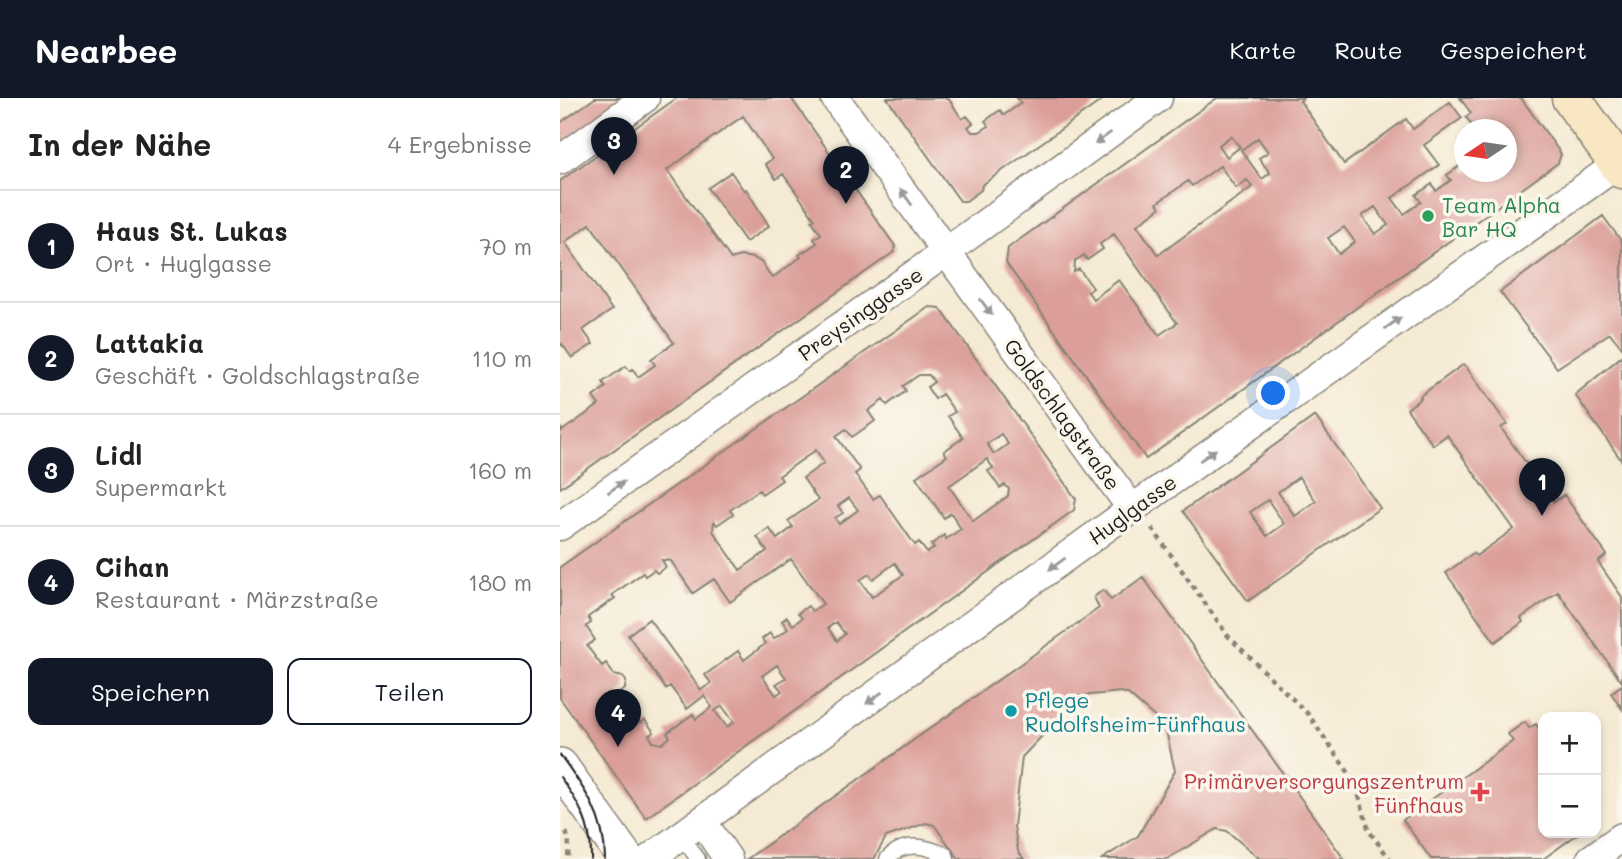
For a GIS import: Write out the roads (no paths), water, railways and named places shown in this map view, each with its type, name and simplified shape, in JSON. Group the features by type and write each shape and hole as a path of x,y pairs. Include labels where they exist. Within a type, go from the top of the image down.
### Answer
{"main road":[{"path":"1571,98 1620,166"}],"street":[{"path":"560,160 645,98"},
{"name":"Goldschlagstraße","path":"835,98 1132,509"},
{"name":"Preysinggasse","path":"560,526 1158,98"},
{"name":"Huglgasse","path":"649,859 1132,509 1620,166"},
{"path":"560,766 626,859"},
{"path":"692,828 728,859"},
{"path":"1591,859 1622,837"}],"lane":[{"path":"692,828 698,859"},
{"path":"887,859 894,852 908,847 926,846 946,855 947,859"}],"tram line":[{"path":"560,755 592,803 601,829 605,859"},
{"path":"560,777 587,825 591,859"}],"place":[{"name":"Lidl","path":"614,175"},
{"name":"Lattakia","path":"846,204"},
{"name":"Team Alpha Bar HQ","path":"1428,216"},
{"name":"Haus St. Lukas","path":"1542,516"},
{"name":"Pflege Rudolfsheim-Fünfhaus","path":"1011,711"},
{"name":"Cihan","path":"618,747"},
{"name":"Primärversorgungszentrum Fünfhaus","path":"1480,792"}]}
